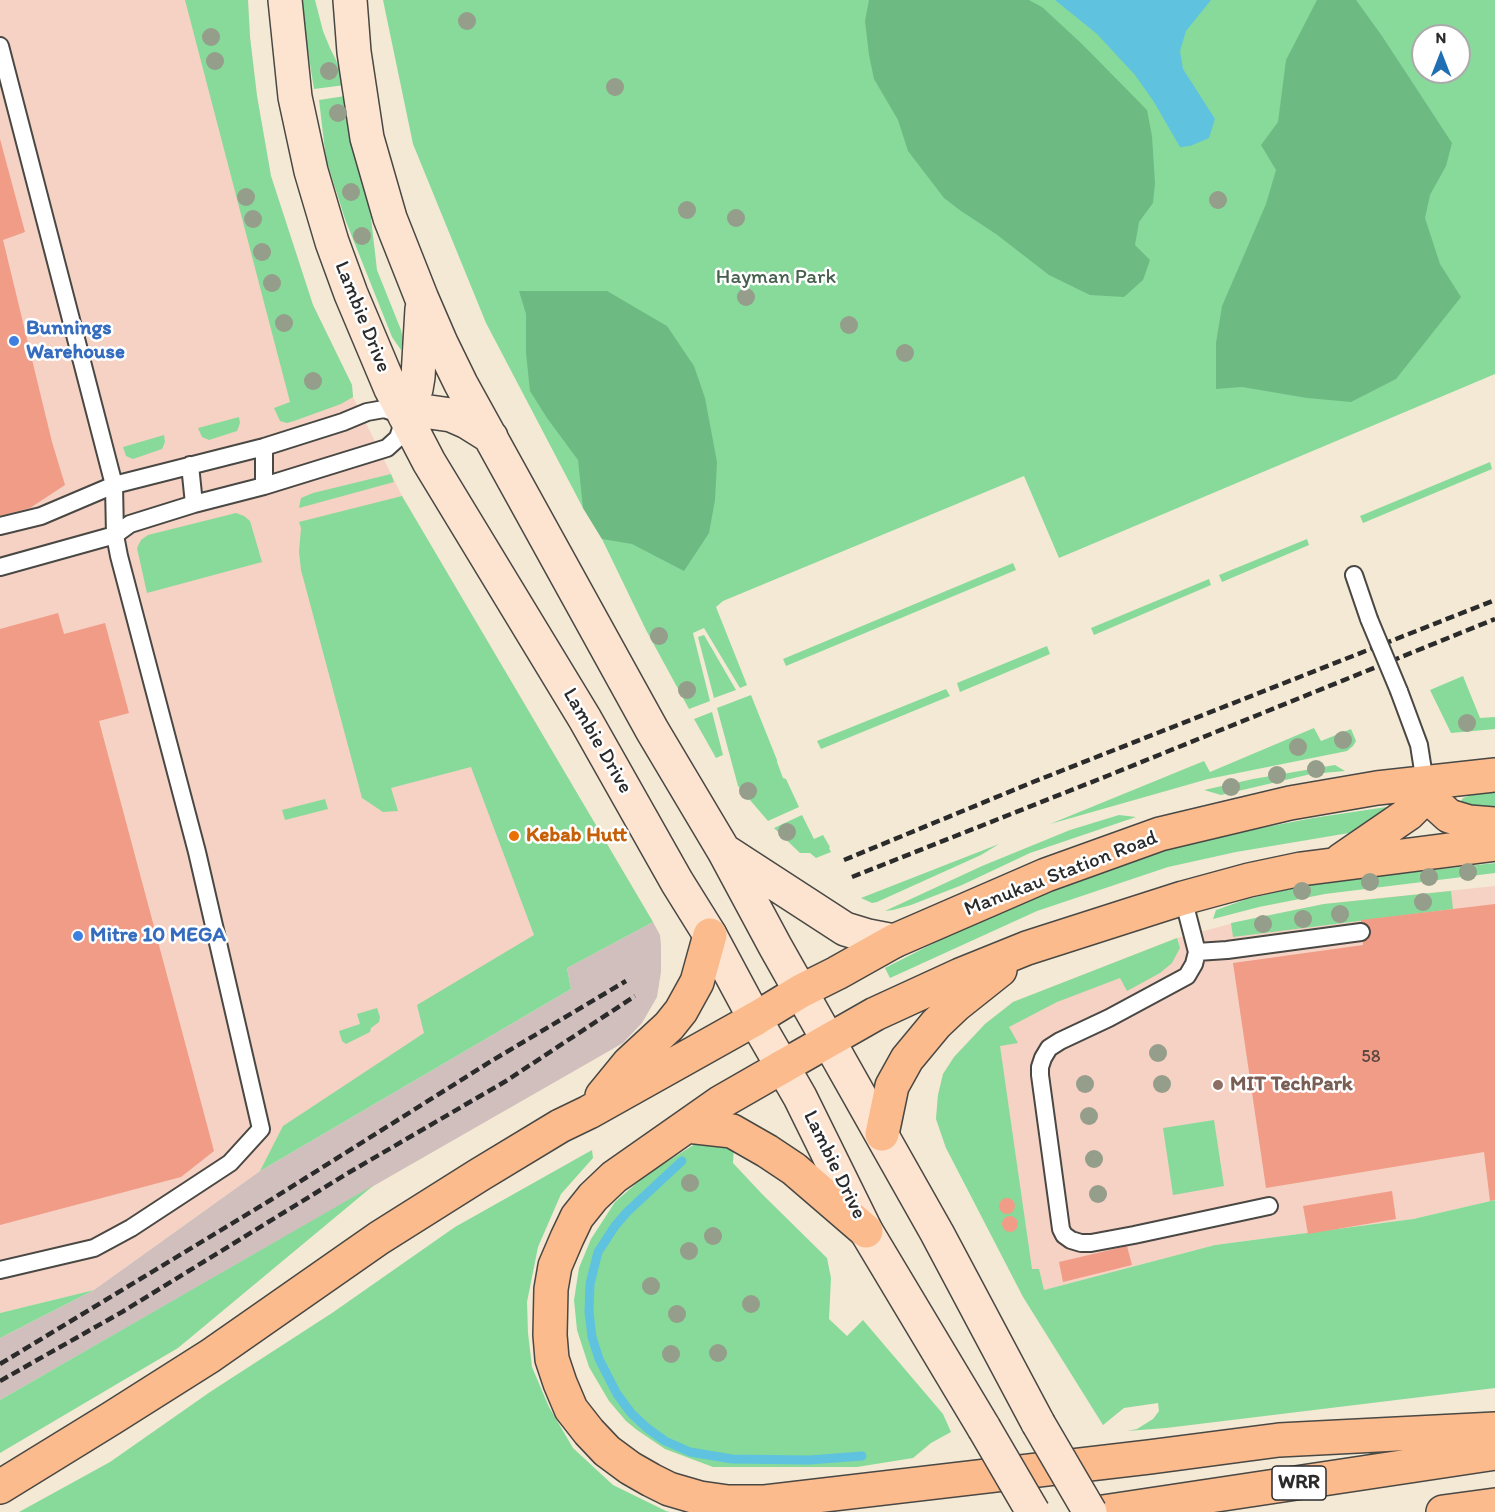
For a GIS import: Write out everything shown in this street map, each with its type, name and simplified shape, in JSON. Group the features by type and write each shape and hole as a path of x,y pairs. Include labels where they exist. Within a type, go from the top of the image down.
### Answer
{"main road":[{"name":"Lambie Drive","path":"285,0 296,97 311,171 351,294 391,389 429,462 585,720 677,882 710,935 754,1019 804,1105 866,1231 1033,1512"},
{"path":"350,0 354,52 367,138 390,218 446,354 646,720 724,851 937,1233 1038,1423 1090,1512"},
{"path":"405,416 416,389 418,377 422,299"},
{"path":"405,416 423,411 451,415 491,437"},
{"name":"Manukau Station Road","path":"0,1487 210,1356 389,1232 530,1144 894,941 1046,875 1160,834 1290,803 1377,788 1495,776"},
{"path":"1425,783 1438,806 1449,816 1469,822 1495,824"},
{"path":"1336,864 1408,814 1419,803 1425,783"},
{"path":"1495,844 1301,869 1183,898 1027,948 960,975 875,1014 721,1102 614,1177 593,1197 577,1217 555,1266 551,1290 550,1335 552,1359 571,1409 607,1451 630,1468 669,1489 700,1498 728,1502 765,1502 803,1498 1279,1440 1495,1430"},
{"path":"724,851 845,929 894,941"},
{"path":"589,1112 629,1063 669,1026 681,1011 697,982 710,935"},
{"path":"882,1134 892,1086 907,1059 936,1024 956,1005 1027,948"},
{"path":"687,1125 732,1131 767,1151 794,1169 866,1231"},
{"name":"WRR","path":"1103,1512 1495,1453"},
{"path":"1443,1512 1495,1505"}],"lane":[{"path":"0,46 114,485 115,535 135,622 197,852 261,1129 230,1163 131,1228 93,1248 0,1270"},
{"path":"0,526 41,516 114,485 264,447 367,412 384,409 405,416 398,438 387,448 130,524 115,535 0,567"},
{"path":"264,447 264,486"},
{"path":"190,465 194,504"},
{"path":"1354,575 1419,745 1425,783"},
{"path":"1183,898 1197,952 1194,964 1187,976 1109,1018 1060,1041 1049,1048 1043,1058 1040,1075 1060,1229 1071,1240 1091,1243 1269,1206"},
{"path":"1197,952 1361,932"}],"shaded area":[{"path":"0,0 248,0 257,96 271,176 313,305 352,385 353,397 402,496 653,922 567,968 260,1171 94,1290 0,1313"},
{"name":"MIT TechPark","path":"1495,886 1495,1200 1413,1219 1215,1245 1044,1290 946,1148 936,1119 943,1074 954,1057 985,1024 1013,1002 1177,938 1234,923 1324,904"},
{"path":"653,922 660,935 661,945 661,972 657,997 642,1023 623,1043 0,1400 0,1338 94,1290 260,1171 571,989 567,968"}],"green space":[{"path":"185,0 248,0 257,96 271,176 313,305 352,385 353,397 341,404 287,423 280,421 274,408 290,402"},
{"path":"302,0 315,0 323,31 345,85 314,89"},
{"name":"Hayman Park","path":"383,0 1495,0 1495,374 1059,558 1024,476 723,601 716,607 747,685 740,688 704,628 693,633 710,701 689,709 646,630 602,539 583,508 486,323 413,144"},
{"path":"869,0 1029,0 1042,7 1082,44 1147,110 1152,136 1155,183 1153,203 1139,222 1135,245 1150,260 1143,280 1124,297 1090,295 1049,275 944,198 908,151 898,120 874,79 865,21"},
{"path":"1317,0 1356,0 1452,143 1446,166 1430,195 1425,218 1440,264 1461,297 1396,379 1351,402 1307,398 1242,387 1216,389 1216,343 1222,306 1266,204 1276,170 1261,145 1278,122 1286,60"},
{"path":"345,96 367,183 377,270 401,330 403,339 401,350 392,337 345,219 326,159 319,100"},
{"path":"519,291 607,291 667,326 694,366 705,398 717,462 715,500 709,533 684,571 632,544 602,539 583,508 578,460 530,391 526,353 526,314"},
{"path":"239,417 240,423 237,431 209,440 202,437 198,428"},
{"path":"164,435 165,442 162,449 133,459 126,456 123,447"},
{"path":"1490,462 1492,469 1363,523 1360,516"},
{"path":"391,474 394,482 299,508 301,498 313,493"},
{"path":"402,496 653,922 567,968 571,989 260,1171 283,1126 424,1033 417,1005 534,935 471,767 391,788 398,811 383,812 362,798 301,570 299,522"},
{"path":"236,513 250,521 262,562 147,593 137,548 141,540 148,535"},
{"path":"1307,539 1309,545 1222,582 1219,575"},
{"path":"1013,563 1016,570 786,666 783,659"},
{"path":"1209,579 1211,585 1094,635 1091,628"},
{"path":"704,635 736,690 714,698 698,637"},
{"path":"1047,646 1050,654 960,692 957,683"},
{"path":"1463,676 1480,718 1495,717 1495,729 1451,733 1430,690"},
{"path":"946,689 950,696 821,749 817,741"},
{"path":"751,695 783,778 786,779 799,807 768,821 738,786 717,708"},
{"path":"712,712 723,755 716,758 694,719"},
{"path":"1314,728 1321,741 1351,729 1356,741 1347,751 1208,779 1050,824 1204,761 1210,772"},
{"path":"1335,765 1345,771 1311,774 1221,795 1204,790 1253,779"},
{"path":"1488,789 1495,789 1495,812 1466,807 1461,801 1463,798"},
{"path":"325,799 328,809 285,820 282,810"},
{"path":"1393,806 1361,831 1236,852 1168,867 1037,911 890,978 885,968 975,922 1046,892 1159,851 1240,832"},
{"path":"802,815 814,839 823,835 831,852 816,858 810,853 800,853 774,828"},
{"path":"1119,815 1136,817 1030,853 962,885 911,905 885,911 982,866 1070,830"},
{"path":"999,844 981,855 877,902 872,903 861,898"},
{"path":"1495,863 1495,873 1325,894 1213,919 1216,910 1247,899 1303,886"},
{"path":"1451,891 1453,909 1233,937 1231,923 1324,904"},
{"path":"1177,938 1180,948 1172,963 1160,973 1127,991 1120,978 1057,1002 1009,1027 1018,1043 1000,1046 1032,1269 1039,1269 1044,1290 1215,1245 1413,1219 1495,1200 1495,1388 1127,1431 1137,1429 1153,1419 1159,1411 1158,1403 1124,1408 1103,1425 1023,1297 946,1148 936,1119 938,1095 943,1074 954,1057 985,1024 1013,1002"},
{"path":"377,1008 379,1022 371,1028 370,1032 346,1044 342,1041 339,1031 360,1024 357,1014"},
{"path":"1214,1120 1224,1186 1173,1195 1163,1128"},
{"path":"724,1142 734,1146 733,1163 827,1258 831,1278 829,1319 847,1336 863,1320 943,1414 951,1432 931,1443 913,1458 857,1467 713,1467 665,1449 626,1421 609,1401 589,1367 577,1330 574,1300 579,1268 591,1239 615,1202 646,1175 695,1144"},
{"path":"592,1150 593,1158 561,1194 538,1247 527,1302 532,1367 549,1407 573,1448 613,1485 670,1512 19,1512 110,1462 210,1392 332,1313 455,1227"},
{"path":"374,1185 178,1348 0,1453 0,1400"},
{"path":"94,1290 0,1338 0,1313"}],"water":[{"path":"1055,0 1211,0 1186,31 1180,51 1183,69 1215,119 1209,138 1190,146 1180,147 1154,102 1135,75 1097,34"}],"building":[{"name":"Bunnings Warehouse","path":"0,139 25,232 3,240 52,442 65,485 30,508 0,516"},
{"name":"Mitre 10 MEGA","path":"58,613 64,634 105,623 129,713 99,721 214,1151 181,1177 0,1225 0,629"},
{"name":"MIT TechPark","path":"1495,904 1495,1200 1490,1201 1484,1152 1266,1188 1233,963 1363,945 1361,920"},
{"path":"1392,1191 1396,1219 1308,1234 1303,1206"},
{"path":"1004,1198 1010,1198 1015,1206 1013,1212 1004,1214 999,1209 999,1203"},
{"path":"1007,1216 1013,1216 1018,1224 1016,1230 1007,1232 1002,1227 1002,1221"},
{"path":"1127,1246 1132,1265 1063,1282 1059,1262"}],"waterway":[{"path":"682,1161 627,1212 598,1252 590,1284 589,1312 592,1337 599,1359 617,1394 631,1413 647,1428 665,1441 690,1452 732,1459 809,1460 862,1456"}],"railway":[{"path":"844,860 1033,782 1495,600"},
{"path":"852,877 1495,619"},
{"path":"0,1364 269,1201 493,1060 626,981"},
{"path":"0,1381 122,1312 348,1173 506,1081 635,996"}],"place":[{"name":"Bunnings Warehouse","path":"14,341"},
{"name":"Kebab Hutt","path":"514,836"},
{"name":"Mitre 10 MEGA","path":"78,936"},
{"name":"MIT TechPark","path":"1218,1085"}]}
